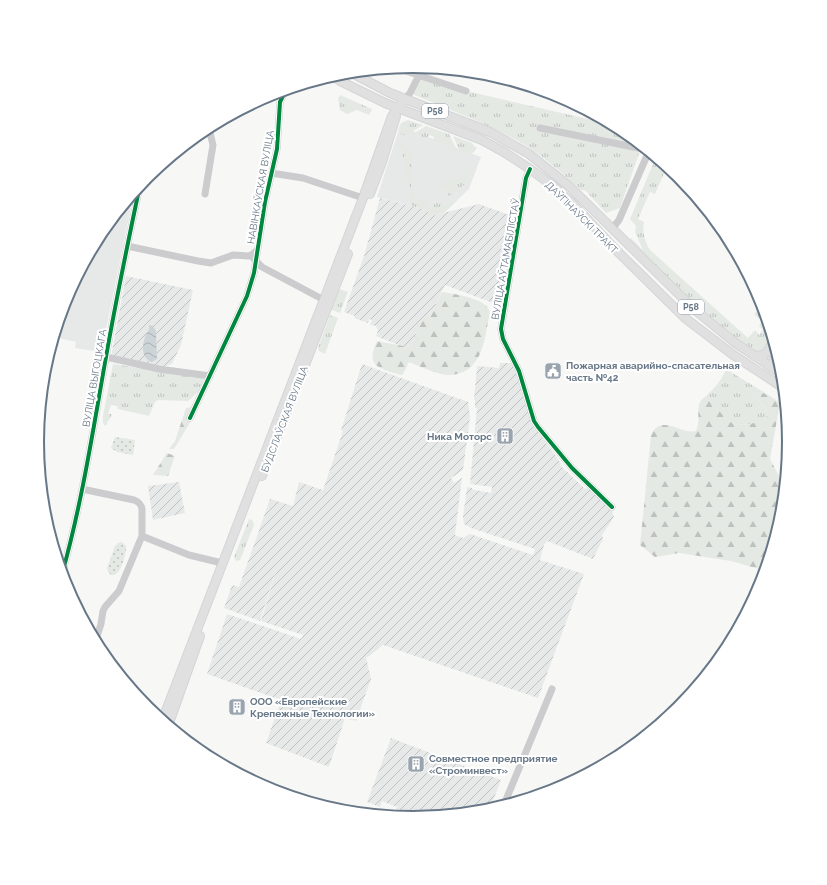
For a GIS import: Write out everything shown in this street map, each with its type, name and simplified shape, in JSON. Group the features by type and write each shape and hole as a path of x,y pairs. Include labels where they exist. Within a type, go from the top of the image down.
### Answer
{"main road":[{"name":"ДАЎГІНАЎСКІ ТРАКТ","path":"359,77 390,93 496,135 529,154 570,187 695,310 734,342 776,371"},
{"name":"ДАЎГІНАЎСКІ ТРАКТ","path":"339,80 396,110 482,140 530,169 565,197 685,318 732,354 778,385"},
{"path":"396,110 405,99"},
{"name":"БУДСЛАЎСКАЯ ВУЛІЦА","path":"164,715 363,198 392,116 396,110"},
{"name":"БУДСЛАЎСКАЯ ВУЛІЦА","path":"170,720 228,561 378,174 397,118 396,110"},
{"path":"462,133 466,122"},
{"path":"604,238 612,229"},
{"path":"754,356 764,355 768,352 770,347"}],"street":[{"path":"416,73 466,91"},
{"path":"405,99 410,93 419,74"},
{"name":"НАВІНКАЎСКАЯ ВУЛІЦА","path":"190,418 247,296 254,273 279,135 280,102 282,97"},
{"path":"540,128 637,149"},
{"path":"205,194 213,145 210,134"},
{"path":"612,229 619,220 647,156"},
{"name":"ВУЛІЦА АЎТАМАБІЛІСТАЎ","path":"530,169 526,178 501,329 503,339 520,371 534,421 572,468 612,507"},
{"path":"271,173 303,178 363,198"},
{"name":"ВУЛІЦА ВЫГОЦКАГА","path":"65,563 82,488 137,197"},
{"path":"127,246 212,263 233,255 249,256 257,250"},
{"path":"249,256 262,267 324,300"},
{"path":"254,273 258,268 262,267"},
{"path":"106,357 159,369 210,376"},
{"path":"82,488 138,502 141,505 142,536 119,591 103,611 102,624 98,634"},
{"path":"142,536 189,555 222,563"},
{"path":"506,800 552,689"}],"shaded area":[{"path":"400,126 481,157 469,189 445,212 431,216 427,210 377,197"},
{"path":"380,198 427,210 431,216 479,204 515,217 509,257 493,303 445,285 430,317 422,319 411,346 408,347 401,346 376,336 378,331 376,326 370,325 372,320 369,319 368,323 354,318 355,316 344,312 364,256"},
{"path":"131,204 101,352 75,348 76,342 60,338 72,301 82,279 106,237"},
{"path":"126,276 193,290 181,345 172,364 165,366 143,364 111,357"},
{"path":"500,363 513,363 531,423 558,459 561,464 560,465 585,489 587,488 612,510 614,517 602,535 603,539 593,559 547,541 544,545 540,560 584,574 538,698 383,645 366,657 371,679 356,721 345,718 329,767 266,743 281,700 207,674 227,614 301,639 303,635 261,621 281,554 260,621 224,608 232,585 239,587 270,499 293,506 299,482 323,490 343,431 341,430 362,364 468,402 470,417 463,470 451,478 454,483 462,478 455,535 463,538 470,534 533,555 535,549 471,528 464,524 463,517 467,487 491,493 492,487 470,484 477,408 475,408 474,399 477,366 499,368"},
{"path":"179,482 185,513 153,520 148,486"},
{"path":"391,738 501,780 492,803 462,809 414,812 395,811 397,807 382,801 380,807 367,802"}],"green space":[{"path":"419,74 466,91 593,120 619,135 640,151 620,208 606,213 586,191 581,190 548,161 526,146 484,124 410,93"},
{"path":"340,95 372,109 369,115 357,110 347,114 340,110 338,98"},
{"path":"408,120 423,125 405,136 398,130 401,123"},
{"path":"426,126 449,134 459,154 452,153 446,146 433,141 434,137 429,135 427,139 419,136 417,133 416,136 405,139"},
{"path":"453,136 472,143 475,147 477,147 476,150 470,154 461,154"},
{"path":"398,139 410,152 413,153 411,187 415,196 428,201 427,206 431,207 436,203 448,204 459,198 445,212 431,216 427,210 412,206 401,147 399,146"},
{"path":"654,162 665,172 655,194 650,192 638,219 644,222 645,240 648,247 748,338 755,330 759,335 763,330 759,326 762,321 768,341 768,348 758,354 707,315 675,286 628,241 631,238 643,250 635,232 636,226 630,219"},
{"path":"470,170 465,184 450,196 447,195 448,189 440,187 444,180 458,180"},
{"path":"339,289 348,292 340,313 332,310 331,308"},
{"path":"442,292 477,300 488,307 490,312 485,338 476,361 463,372 449,375 437,373 409,362 401,375 376,365 373,356 377,341 408,347 411,346 422,319 425,317 430,317"},
{"path":"757,311 759,313 762,321 754,314"},
{"path":"330,315 338,318 325,354 319,351 318,348"},
{"path":"113,364 204,378 200,390 188,401 158,400 155,402 149,416 118,409 117,406 111,405 108,414 112,414 106,426 103,423 103,416"},
{"path":"726,369 770,396 761,392 756,398 767,412 766,418 757,423 740,425 734,424 726,419 705,397 712,391"},
{"path":"761,392 780,403 770,459 779,476 780,491 776,515 760,569 731,561 679,553 655,557 640,545 651,435 655,429 666,425 684,430 696,431 698,427 699,404 705,397 730,422 734,424 740,425 757,422 766,418 767,411 756,398 757,393"},
{"path":"191,407 187,418 191,421 174,449 169,449 175,441 186,408"},
{"path":"115,437 135,440 133,455 117,452 111,448"},
{"path":"167,453 175,456 168,476 153,475"},
{"path":"249,519 253,521 254,525 240,560 236,561 234,557"},
{"path":"122,542 126,546 124,560 119,571 115,575 111,575 107,568 115,546"}],"water":[{"path":"149,325 153,326 156,331 157,359 152,362 145,357 143,352 143,343 149,330"}],"cycle path":[{"path":"190,418 247,296 254,273 265,202 277,149 280,102 282,97"},
{"path":"530,169 526,178 501,329 503,339 519,371 534,421 572,468 612,507"},
{"path":"65,563 92,439 114,314 137,197"}],"place":[{"name":"Пожарная аварийно-спасательная часть №42","path":"553,371"},
{"name":"Ника Моторс","path":"505,436"},
{"name":"ООО «Европейские Крепежные Технологии»","path":"237,707"},
{"name":"Совместное предприятие «Строминвест»","path":"416,764"}]}
